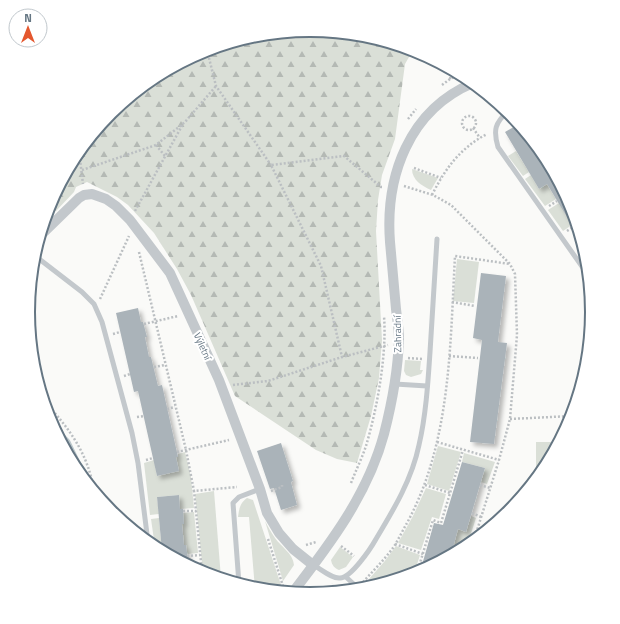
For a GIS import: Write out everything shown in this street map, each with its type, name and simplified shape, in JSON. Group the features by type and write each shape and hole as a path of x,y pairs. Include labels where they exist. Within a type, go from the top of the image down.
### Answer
{"street":[{"name":"Zahradní","path":"297,586 314,565 357,501 374,463 384,434 395,384 398,342 390,241 390,210 394,183 403,153 412,134 425,116 441,101 458,89 466,86"},
{"name":"Výletní","path":"84,195 92,194 106,199 116,206 130,220 170,273 221,387 267,513 279,533 294,549 314,565"},
{"path":"50,223 84,195"}],"lane":[{"path":"502,116 499,119 495,130 498,147 581,264"},
{"path":"314,565 334,577 346,577 373,544 395,509 410,476 419,445 428,386 437,239"},
{"path":"40,259 82,292 94,304 102,322 132,433 138,463 147,533"},
{"path":"395,384 428,386"},
{"path":"239,578 233,503 239,497 260,491"},
{"path":"346,577 353,584"}],"path":[{"path":"209,57 216,86 271,164 321,266 342,357"},
{"path":"440,87 453,77"},
{"path":"130,220 185,122 216,86"},
{"path":"407,121 420,105"},
{"path":"469,116 475,120 476,124 473,128 469,130 463,127 462,123 465,117 469,116"},
{"path":"82,170 156,145 185,122"},
{"path":"473,128 480,138"},
{"path":"432,195 451,162 461,151 495,130"},
{"path":"156,145 165,156"},
{"path":"271,164 344,156 381,187"},
{"path":"80,160 84,195"},
{"path":"414,168 441,178"},
{"path":"380,194 383,180"},
{"path":"381,187 394,183 432,195 451,205 464,216 510,264 515,274 517,335 510,419 500,460 477,530"},
{"path":"127,232 133,241"},
{"path":"137,246 192,478 201,564"},
{"path":"140,249 143,253"},
{"path":"452,302 475,306"},
{"path":"176,310 182,323"},
{"path":"144,324 178,316"},
{"path":"350,487 366,446 380,378 384,316"},
{"path":"221,387 268,381 342,357 398,342"},
{"path":"449,356 478,358"},
{"path":"397,357 429,360"},
{"path":"154,368 165,365"},
{"path":"167,409 176,407"},
{"path":"55,414 72,434 81,450 91,478"},
{"path":"510,419 564,416"},
{"path":"227,434 231,446"},
{"path":"177,452 229,440"},
{"path":"437,442 500,460"},
{"path":"420,564 433,520 441,523 463,450"},
{"path":"194,491 250,486 260,491 282,487 282,485"},
{"path":"425,485 450,493"},
{"path":"480,485 490,488"},
{"path":"183,512 196,511"},
{"path":"472,513 481,517"},
{"path":"301,543 308,545 316,542 322,533 332,539 372,572"},
{"path":"266,534 283,585"},
{"path":"395,544 423,554"},
{"path":"187,556 200,555"}],"green space":[{"path":"310,37 346,39 364,42 410,56 405,64 395,139 382,175 378,200 376,231 382,340 379,378 371,416 357,463 337,459 316,450 235,396 191,295 177,269 154,233 128,205 117,197 87,182 76,187 74,192 55,211 63,190 72,174 81,159 103,131 129,105 157,83 188,65 239,46 256,42 274,39"},
{"path":"516,151 529,172 523,176 508,156"},
{"path":"412,169 438,178 431,190 416,179 412,173"},
{"path":"531,175 539,189 547,184 556,199 545,206 525,179"},
{"path":"559,203 571,226 563,231 548,210"},
{"path":"457,259 479,262 474,303 453,301"},
{"path":"405,360 421,361 420,370 423,370 421,374 411,377 406,375 404,371"},
{"path":"536,442 552,442 539,465 536,469"},
{"path":"438,446 461,452 449,491 427,484"},
{"path":"185,452 191,477 194,508 180,509 179,495 157,497 159,514 150,515 144,463 154,460 157,476 179,471 176,457 178,457 178,454"},
{"path":"464,453 495,462 487,484 481,482 485,468 462,462"},
{"path":"426,488 446,494 439,519 432,517 421,550 398,543"},
{"path":"214,491 220,571 202,565 195,494"},
{"path":"247,498 253,500 281,585 254,582 249,517 238,517 240,506"},
{"path":"194,512 198,553 187,554 186,545 184,545 182,524 184,524 183,513"},
{"path":"471,516 476,518 471,535 456,545 454,544 458,529 466,532"},
{"path":"159,518 161,544 154,538 151,519"},
{"path":"265,521 277,541 289,554 293,561 294,565 283,581"},
{"path":"396,546 420,555 417,565 367,581"},
{"path":"340,547 353,557 346,567 339,570 334,566 331,560"}],"building":[{"path":"513,127 539,159 557,190 568,219 547,184 539,189 505,132"},
{"path":"481,273 506,276 498,342 507,343 494,444 470,442 482,340 473,338"},
{"path":"138,308 141,322 143,322 147,337 145,337 149,357 151,357 158,386 162,385 178,457 176,457 179,471 157,476 138,391 134,392 116,313"},
{"path":"281,443 293,481 291,482 297,505 281,510 274,488 270,489 257,451"},
{"path":"462,462 485,468 466,532 458,529 453,546 423,563 434,523 443,525"},
{"path":"179,495 180,509 183,509 184,524 182,524 184,545 186,545 188,559 161,544 157,497"}]}
